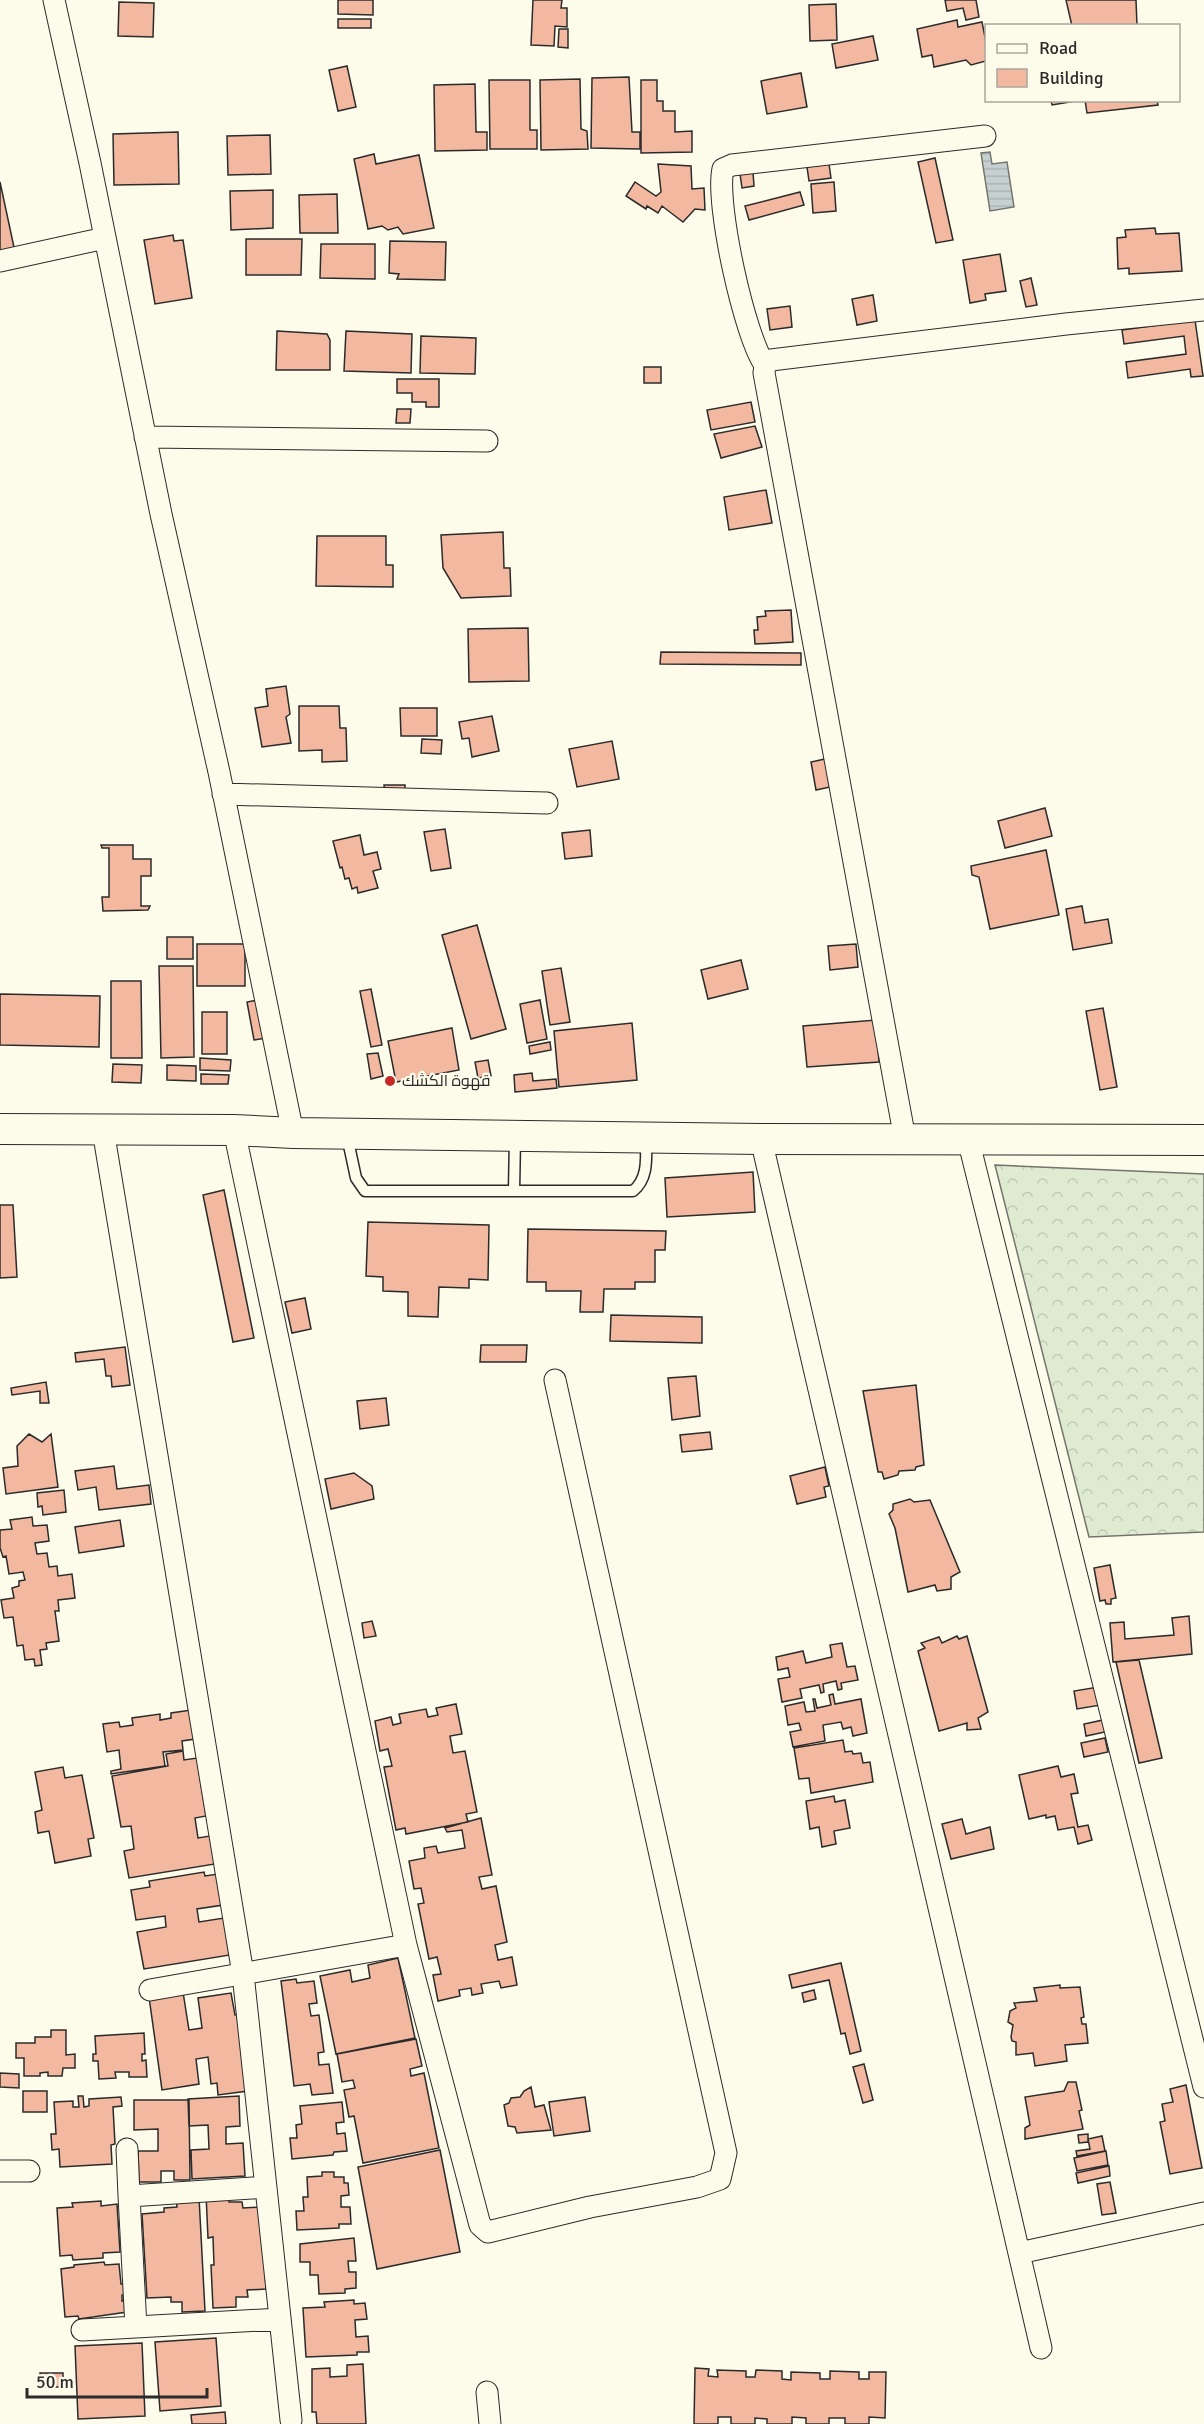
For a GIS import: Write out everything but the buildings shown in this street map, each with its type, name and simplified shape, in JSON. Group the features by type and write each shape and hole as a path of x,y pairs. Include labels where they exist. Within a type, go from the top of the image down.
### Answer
{"main road":[{"path":"0,1129 234,1130 293,1133 761,1139 1204,1140"}],"street":[{"path":"54,0 293,1133"},
{"path":"905,1139 766,385 765,365 754,348 745,315 720,197 723,169 732,165 985,136"},
{"path":"0,261 105,238"},
{"path":"765,365 771,360 1066,324 1204,310"},
{"path":"145,437 487,441"},
{"path":"223,794 547,803"},
{"path":"103,1130 243,1974 291,2420"},
{"path":"234,1130 406,1945 480,2225 488,2232 590,2207 697,2187 720,2180 726,2153 555,1380"},
{"path":"761,1139 1041,2348"},
{"path":"968,1139 1204,2088"},
{"path":"150,1990 406,1945"},
{"path":"127,2149 136,2327"},
{"path":"0,2170 29,2170"},
{"path":"129,2196 266,2187"},
{"path":"1020,2253 1204,2213"},
{"path":"82,2330 280,2319"},
{"path":"486,2392 490,2424"}],"lane":[{"path":"347,1133 356,1178 366,1191 633,1191 641,1184 645,1169 646,1137"},
{"path":"514,1191 515,1136"}],"green space":[{"path":"995,1165 1204,1174 1204,1532 1089,1537"}],"shaded area":[{"path":"990,152 992,164 1007,162 1014,207 990,211 981,153"}],"place":[{"name":"قهوة الكشك","path":"390,1081"}]}
